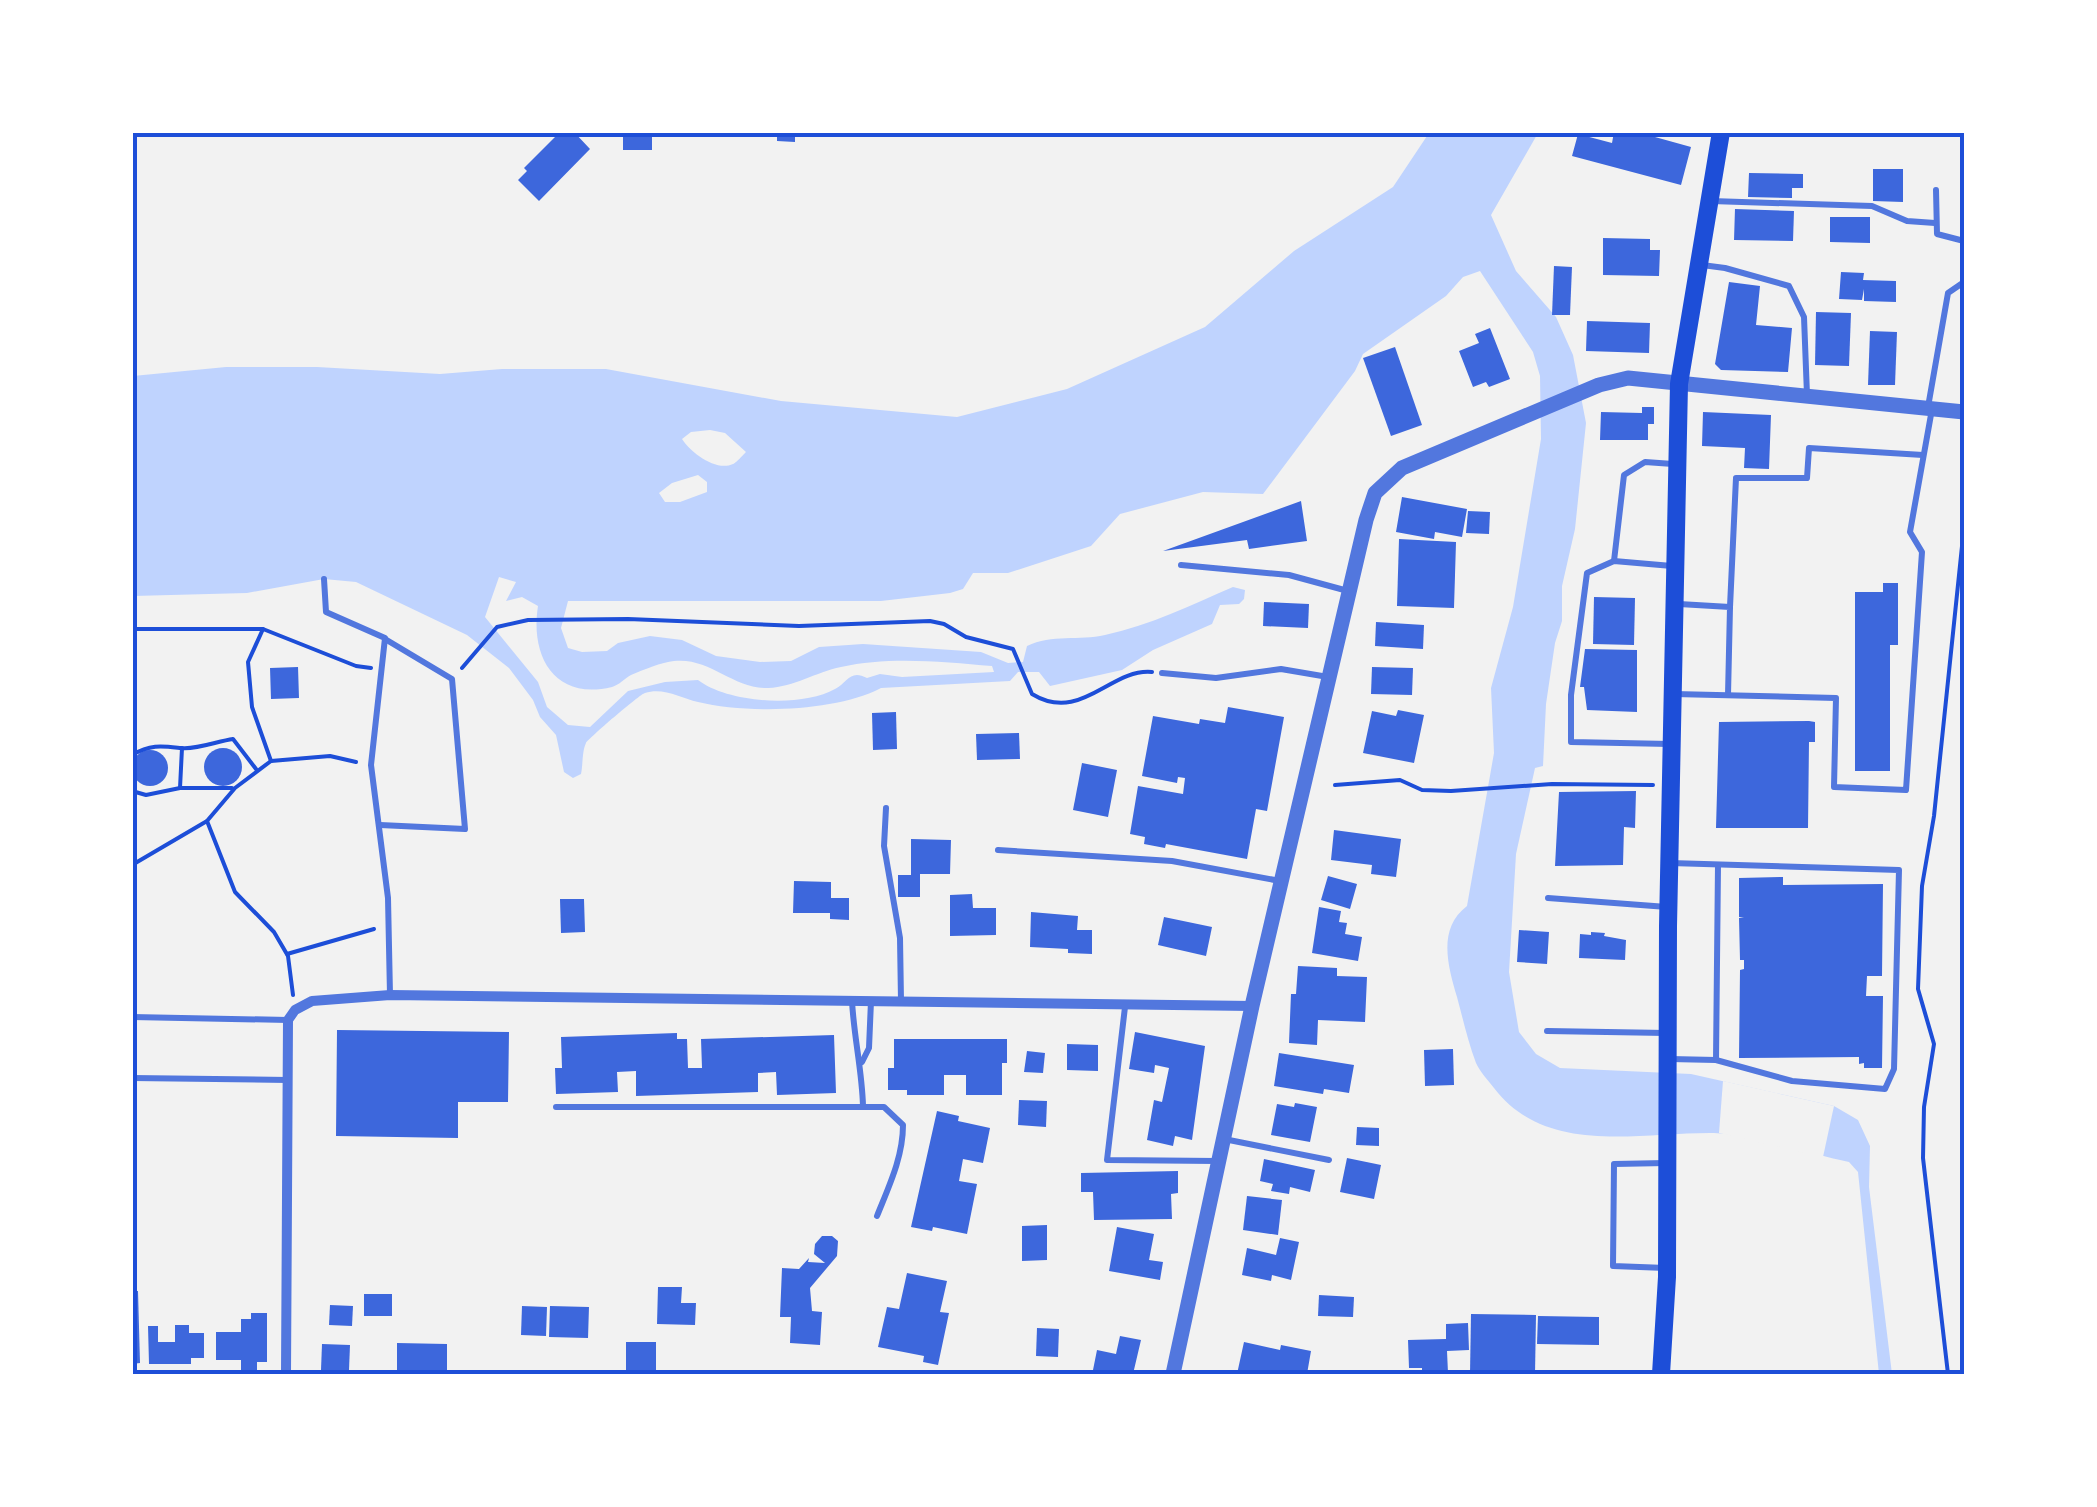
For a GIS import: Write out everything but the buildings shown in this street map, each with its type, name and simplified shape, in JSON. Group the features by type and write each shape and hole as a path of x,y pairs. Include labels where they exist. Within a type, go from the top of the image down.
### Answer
{"main road":[{"path":"1661,1374 1666,1268 1678,384 1721,132"}],"street":[{"path":"1172,1374 1252,1006 1349,591 1370,504 1381,484 1402,468 1582,391 1628,378 1964,412"},
{"path":"286,1374 292,1015 312,1001 390,995 1252,1006"}],"lane":[{"path":"1936,190 1937,234 1964,241"},
{"path":"1710,201 1872,206 1906,221 1935,223"},
{"path":"1699,265 1790,286 1804,316 1807,396"},
{"path":"1672,694 1836,698 1834,787 1906,790 1922,552 1910,532 1948,293 1964,282"},
{"path":"1728,695 1736,478 1807,478 1809,448 1922,455"},
{"path":"1614,560 1624,475 1646,462 1677,465"},
{"path":"1671,744 1570,742 1570,695 1587,572 1614,560 1675,566"},
{"path":"1180,566 1289,575 1349,591"},
{"path":"324,579 326,612 385,638 452,680 465,829 380,825"},
{"path":"1674,604 1730,607"},
{"path":"385,638 370,765 389,924 390,995"},
{"path":"1162,672 1216,678 1280,669 1329,677"},
{"path":"886,808 884,846 900,938 901,1001"},
{"path":"998,850 1172,861 1281,881"},
{"path":"1668,1058 1716,1060 1792,1081 1885,1089 1894,1068 1899,870 1669,863"},
{"path":"1716,1060 1718,865"},
{"path":"1548,898 1668,907"},
{"path":"852,1000 854,1048 862,1064"},
{"path":"863,1106 862,1064 869,1048 871,1000"},
{"path":"1125,1007 1107,1160 1218,1161"},
{"path":"132,1017 292,1015"},
{"path":"1547,1031 1668,1034"},
{"path":"132,1078 288,1080"},
{"path":"556,1107 884,1107 903,1125 899,1158 878,1216"},
{"path":"1223,1139 1329,1160"},
{"path":"1666,1268 1612,1266 1614,1164 1667,1163"}],"path":[{"path":"1948,1374 1923,1158 1924,1107 1934,1044 1918,990 1922,886 1934,816 1964,528"},
{"path":"452,680 497,627 528,620 628,619 799,626 930,621 1013,649 1032,694 1064,704 1105,689 1140,670 1162,672"},
{"path":"263,629 248,662 252,707 271,760"},
{"path":"132,630 263,629 356,666 381,669"},
{"path":"132,755 146,747 170,744 182,748 233,739 256,769"},
{"path":"180,788 182,748"},
{"path":"133,863 207,821 235,788 271,760 330,756 370,765"},
{"path":"1335,785 1400,780 1422,790 1451,791 1552,784 1670,786"},
{"path":"132,791 146,794 180,788 235,788"},
{"path":"207,821 235,892 274,932 287,954 292,1015"},
{"path":"287,954 389,924"}],"water":[{"path":"1429,133 1538,133 1491,215 1516,271 1556,317 1573,355 1586,423 1575,529 1562,586 1562,621 1546,704 1543,766 1535,768 1516,854 1509,972 1519,1032 1536,1054 1560,1068 1691,1074 1834,1106 1858,1120 1870,1146 1869,1187 1892,1374 1879,1374 1858,1172 1849,1162 1729,1134 1625,1137 1567,1132 1540,1124 1516,1110 1476,1063 1451,973 1448,937 1467,906 1494,753 1491,688 1513,607 1541,439 1540,376 1533,352 1480,271 1463,277 1446,296 1363,354 1355,371 1263,494 1203,492 1120,514 1091,546 1008,573 973,573 963,589 950,593 881,601 568,601 561,628 568,648 582,652 607,651 618,643 650,636 682,640 716,656 760,662 791,661 819,647 863,644 981,652 1008,663 1023,662 1027,646 1036,642 1122,631 1233,587 1245,590 1239,604 1220,605 1212,624 1153,650 1122,670 1050,686 1039,672 1018,672 1010,681 881,688 840,702 791,709 718,706 652,691 634,701 586,743 581,774 573,778 564,772 556,735 509,668 467,635 356,582 324,579 247,593 133,596 133,376 226,367 440,374 502,369 606,369 781,401 957,417 1067,389 1205,327 1294,251 1393,187","holes":["691,432 725,433 746,452 734,464 719,465 697,455 682,439","698,475 707,482 707,492 680,502 665,502 659,493 672,483","499,577 516,582 506,601 522,597 538,606 538,642 550,670 561,681 592,690 612,687 631,675 674,661 699,664 744,684 768,688 841,667 878,662 992,666 994,672 902,677 880,674 867,678 857,675 821,695 785,701 727,694 698,680 665,682 628,691 590,727 568,725 547,707 538,682 485,617"]}],"pier":[{"path":"1723,1081 1834,1106 1823,1157 1719,1133"}]}
